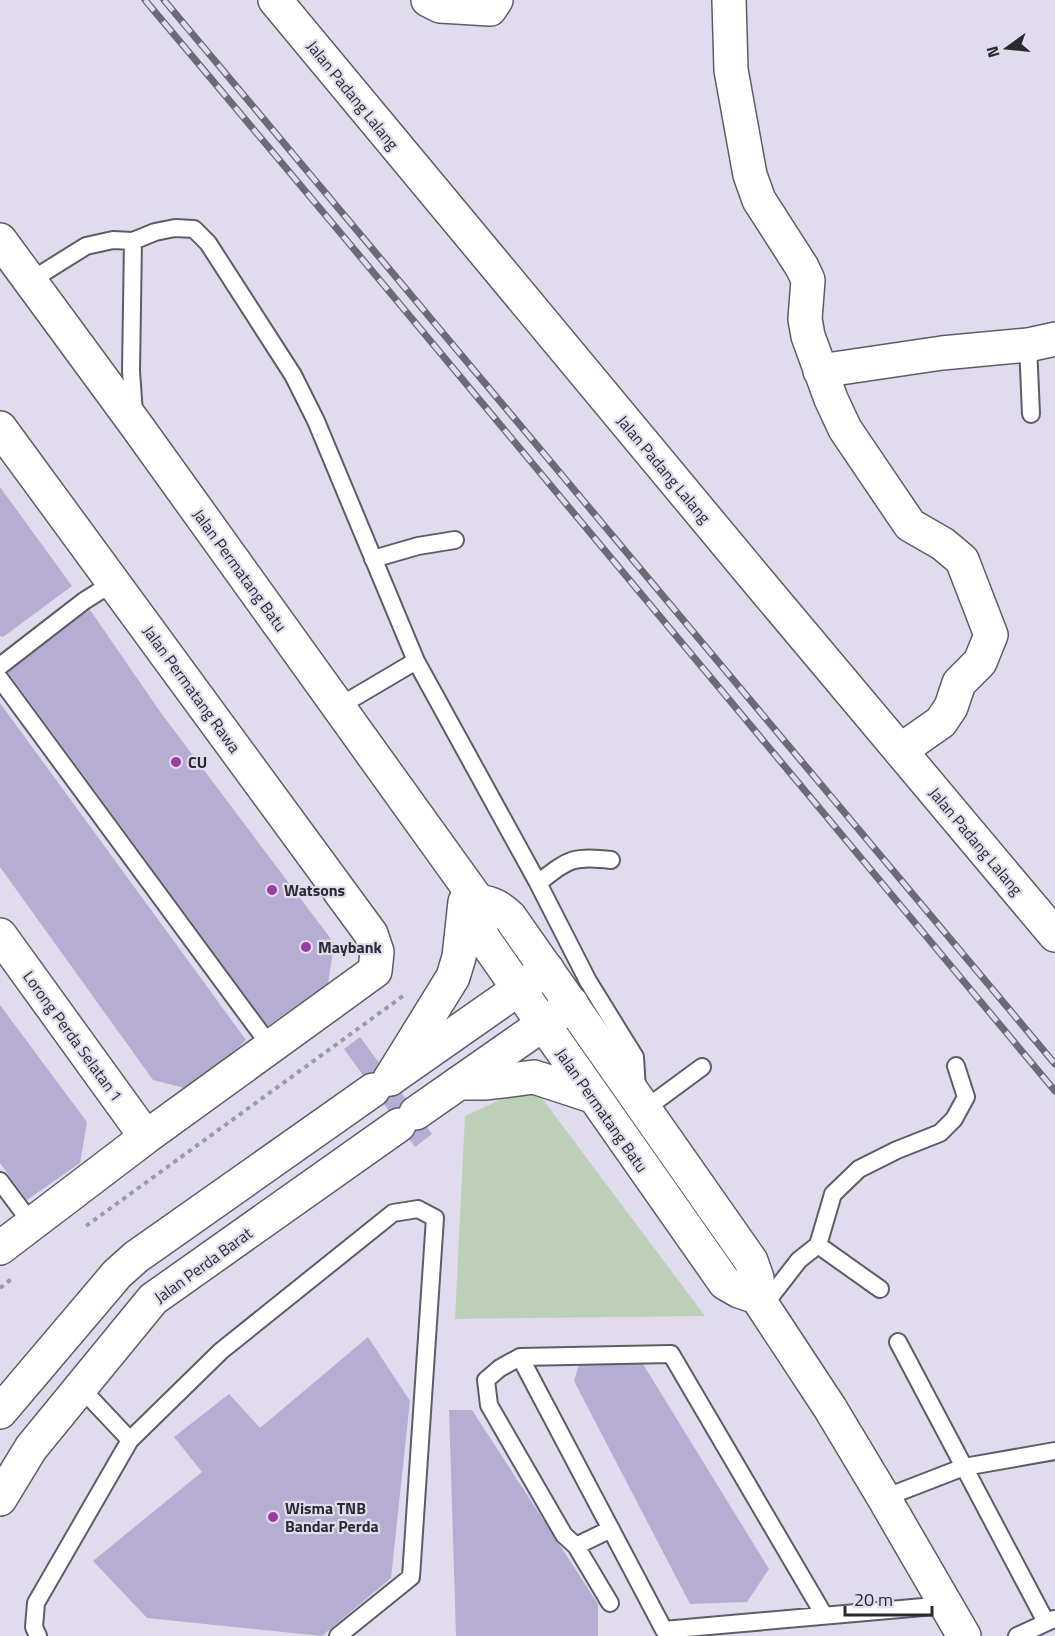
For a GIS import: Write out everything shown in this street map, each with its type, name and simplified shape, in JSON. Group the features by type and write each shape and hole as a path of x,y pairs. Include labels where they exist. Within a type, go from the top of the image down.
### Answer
{"street":[{"name":"Jalan Padang Lalang","path":"275,0 1055,935"},
{"path":"428,0 440,6 490,9 496,0"},
{"path":"729,0 731,70 750,175 759,200 808,280 805,319 808,336 820,371 845,429 910,525 943,544 962,560 991,635 980,662 959,683 951,707 941,722 901,750"},
{"name":"Jalan Permatang Batu","path":"0,240 136,425 472,893 475,914 483,939 724,1283 760,1301"},
{"path":"820,371 942,353 1041,342"},
{"name":"Jalan Permatang Rawa","path":"0,428 371,934 377,952 375,970 271,1047"},
{"path":"382,1084 453,977 472,893 500,908 510,917 547,969 580,993 641,1103 751,1261 757,1278 760,1301 885,1498 964,1636"},
{"name":"Lorong Perda Selatan 1","path":"0,935 146,1137"},
{"path":"0,1412 117,1274 136,1257 547,969"},
{"name":"Jalan Perda Barat","path":"0,1499 31,1448 153,1299 543,1025 580,993"},
{"path":"0,1248 146,1137 271,1047"},
{"path":"459,1083 486,1083 534,1077 592,1096"},
{"path":"0,1429 31,1448"}],"lane":[{"path":"30,281 86,246 113,240 133,241 155,232 175,228 194,229 208,243 293,375 316,421 416,661 538,883 580,993"},
{"path":"133,241 132,392 136,425"},
{"path":"1031,414 1041,342"},
{"path":"374,559 418,546 455,540"},
{"path":"0,666 84,601 114,582"},
{"path":"338,707 416,661"},
{"path":"0,679 271,1047"},
{"path":"538,883 563,863 585,857 611,860"},
{"path":"760,1301 799,1260 818,1245 833,1194 859,1169 897,1150 940,1133 954,1119 966,1097 956,1066"},
{"path":"641,1103 702,1067"},
{"path":"0,1180 33,1224"},
{"path":"38,1636 34,1628 36,1603 130,1440 221,1351 393,1213 418,1209 435,1218 411,1577 338,1636"},
{"path":"818,1245 880,1288"},
{"path":"898,1342 964,1467 1051,1620 1017,1636"},
{"path":"610,1603 576,1546 564,1535 489,1405 486,1380 500,1368 520,1357 671,1354 824,1615"},
{"path":"520,1357 664,1630 946,1605"},
{"path":"80,1387 130,1440"},
{"path":"885,1498 964,1467 1055,1451"},
{"path":"576,1546 611,1529"}],"path":[{"path":"77,1232 403,996"},
{"path":"0,1288 19,1274"}],"green space":[{"path":"532,1085 705,1316 455,1319 465,1116"}],"building":[{"path":"0,487 72,586 3,637 0,636"},
{"path":"84,601 161,713 334,943 328,984 268,1026 2,664"},
{"path":"0,703 246,1040 192,1090 153,1080 0,867"},
{"path":"0,1005 87,1122 80,1163 27,1200 0,1163"},
{"path":"360,1037 432,1134 415,1147 344,1049"},
{"name":"Wisma TNB Bandar Perda","path":"368,1337 410,1401 391,1578 322,1636 147,1618 93,1561 202,1472 174,1437 229,1394 260,1428"},
{"path":"580,1361 643,1364 769,1569 747,1602 690,1604 574,1381"},
{"path":"449,1410 472,1410 598,1604 598,1636 456,1636"}],"railway":[{"path":"145,0 1055,1091"},
{"path":"164,0 1055,1064"}],"place":[{"name":"CU","path":"176,762"},
{"name":"Watsons","path":"272,890"},
{"name":"Maybank","path":"306,947"},
{"name":"Wisma TNB Bandar Perda","path":"273,1517"}]}
